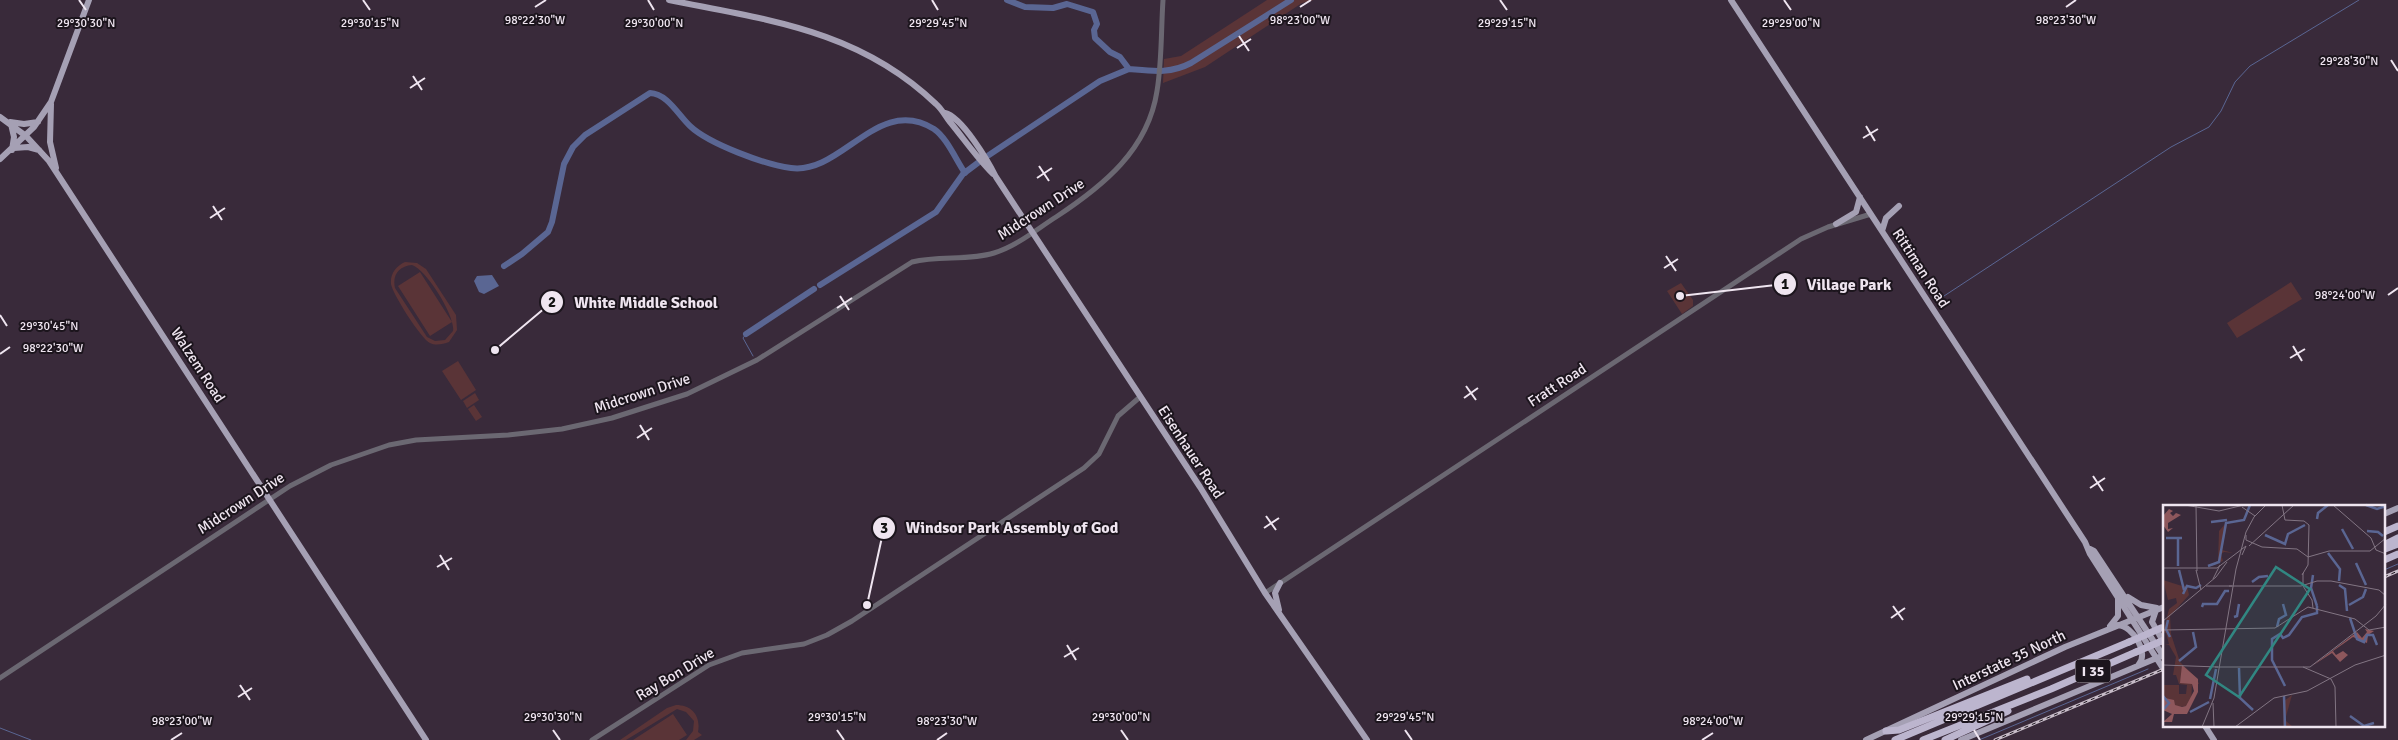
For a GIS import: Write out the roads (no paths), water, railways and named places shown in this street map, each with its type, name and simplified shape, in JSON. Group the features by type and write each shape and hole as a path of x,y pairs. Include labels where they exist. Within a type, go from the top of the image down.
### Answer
{"highway":[{"path":"2386,531 2398,526"},
{"path":"2386,544 2398,538"},
{"path":"2386,549 2398,544"},
{"path":"2386,560 2398,556"},
{"name":"I 35","path":"1895,740 2163,627"},
{"name":"I 35","path":"1923,740 2163,641"},
{"path":"1886,732 1899,730 1988,693 2038,675 2058,671"},
{"path":"1945,740 2051,689"}],"main road":[{"path":"0,159 26,136 51,102 89,0"},
{"name":"Eisenhauer Road","path":"669,0 800,27 841,42 893,70 951,116 996,177 1265,593 1367,740"},
{"name":"Rittiman Road","path":"1731,0 2090,549 2090,554 2162,656"},
{"path":"51,102 50,142 58,174"},
{"name":"Eisenhauer Road","path":"945,113 948,120 964,133 989,163 996,177"},
{"name":"Walzem Road","path":"0,117 26,136 40,150 58,174 426,740"},
{"path":"13,149 14,137 9,123 24,124 38,122"},
{"path":"13,149 28,147 40,150"},
{"path":"1836,224 1856,212 1860,197"},
{"path":"1882,231 1886,218 1900,206"},
{"path":"2386,513 2398,508"},
{"path":"1280,583 1275,598 1285,622"},
{"path":"2109,627 2118,616 2118,593 2136,603 2161,608 2152,622 2163,639"},
{"name":"Interstate 35 North","path":"1866,740 2109,627 2161,608"},
{"path":"2117,625 2129,629 2143,652 2142,660 2138,665"},
{"path":"1961,740 2162,656"},
{"path":"2138,665 2151,664 2163,670"},
{"path":"2206,728 2214,740"}],"street":[{"name":"Midcrown Drive","path":"0,678 309,474 389,445 416,440 508,435 562,429 612,418 669,400 757,360 912,262 928,258 977,256 993,253 1032,232 1102,184 1125,161 1143,135 1154,106 1159,78 1163,0"},
{"name":"Fratt Road","path":"1265,593 1801,239 1836,224 1871,214"},
{"name":"Ray Bon Drive","path":"592,740 708,665 742,653 804,644 827,635 852,620 1084,468 1101,450 1118,416 1140,397"}],"water":[{"path":"492,275 499,286 484,294 479,292 474,281 477,276"}],"waterway":[{"path":"1007,0 1025,7 1053,8 1067,4 1093,12 1097,24 1094,30 1095,38 1110,52 1120,57 1129,69 1153,71 1176,69 1191,63 1291,0"},
{"path":"1941,298 2171,147 2209,127 2221,111 2235,82 2250,66 2359,0"},
{"path":"989,155 1100,81 1129,69"},
{"path":"504,266 522,254 548,232 552,222 564,164 573,147 585,135 650,93 662,97 690,126 710,140 738,153 767,163 791,168 809,167 827,160 878,128 895,121 914,121 939,133 965,173"},
{"path":"820,285 936,212 963,174 979,162"},
{"path":"746,334 814,289"},
{"path":"746,334 743,338 753,356"},
{"path":"2386,569 2398,564"},
{"path":"1979,740 2148,669"},
{"path":"0,728 31,740"}],"railway":[{"path":"2386,576 2398,571"},
{"path":"1995,740 2163,669"}],"place":[{"name":"Village Park","path":"1680,296"},
{"name":"White Middle School","path":"495,350"},
{"name":"Windsor Park Assembly of God","path":"867,605"}]}
